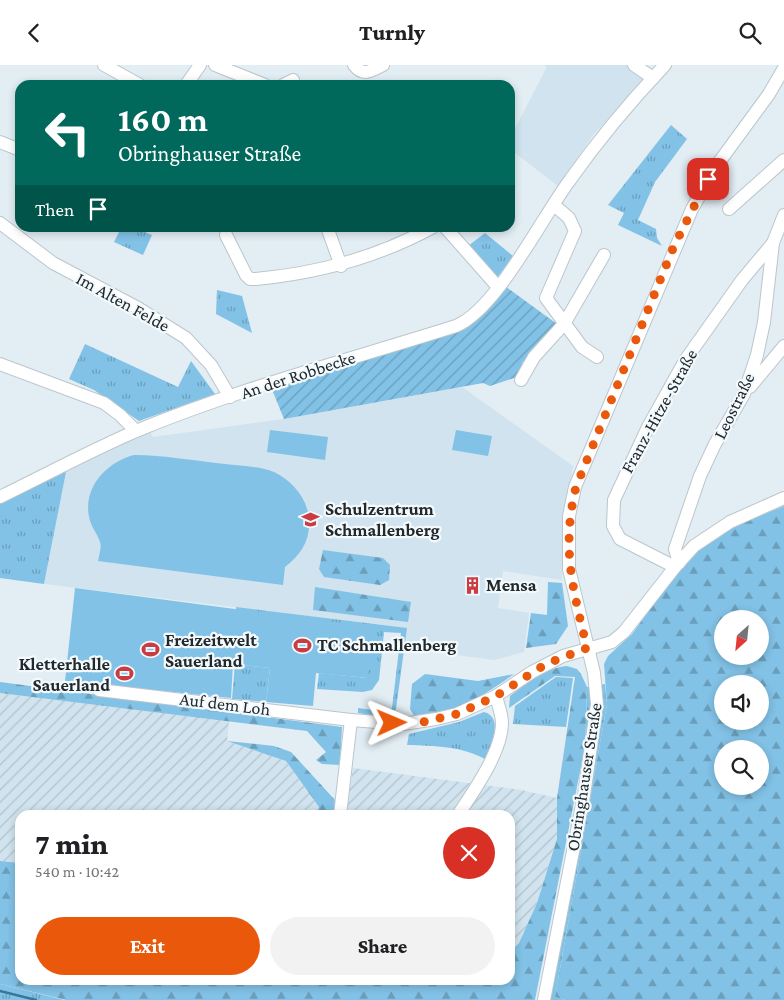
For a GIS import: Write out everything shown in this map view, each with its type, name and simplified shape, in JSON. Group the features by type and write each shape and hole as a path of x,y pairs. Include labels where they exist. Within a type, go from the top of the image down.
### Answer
{"street":[{"path":"104,65 131,80"},
{"path":"190,80 200,65"},
{"path":"215,65 252,80"},
{"path":"354,65 364,73 382,65"},
{"path":"634,65 653,78"},
{"name":"An der Robbecke","path":"0,497 136,431 230,397 456,326 473,316 498,287 568,182 603,135 665,65"},
{"name":"Obringhauser Straße","path":"544,1000 584,795 595,719 596,687 569,569 567,548 569,516 576,487 692,209 713,172 769,94 784,68"},
{"path":"0,142 15,148"},
{"path":"729,209 784,160"},
{"path":"554,205 562,210 575,227 574,235 546,298 582,347 597,357"},
{"name":"Leostraße","path":"677,565 676,549 700,476 715,444 744,394 757,355 764,322 773,243 784,215"},
{"name":"Im Alten Felde","path":"0,223 53,263 138,308 186,338 211,365 230,397"},
{"path":"329,232 341,265"},
{"path":"226,235 246,275 250,279 315,272 341,265 388,249 422,232"},
{"path":"449,232 498,287"},
{"name":"Franz-Hitze-Straße","path":"677,565 620,539 613,526 614,500 648,427 686,359 742,280 773,243"},
{"path":"520,380 534,357 564,324 604,255"},
{"path":"744,394 784,346"},
{"path":"0,364 104,403 120,415 136,431"},
{"name":"Auf dem Loh","path":"99,690 350,720 403,724 419,723 457,714 496,696 546,664 587,648 606,644 618,638 694,546 710,534 745,514 784,498"},
{"path":"461,810 491,759 500,736 502,723 496,696"},
{"path":"341,810 350,720"}],"shaded area":[{"path":"544,65 631,65 647,78 593,135 558,186 515,153 515,128 547,67"},
{"name":"Schulzentrum Schmallenberg","path":"462,387 573,466 562,543 562,580 503,571 498,608 529,613 524,652 494,660 404,648 406,628 44,584 66,472 149,430 153,437 284,419"},
{"path":"0,693 229,721 227,741 286,761 319,807 318,810 15,810 15,862 0,861"},
{"path":"353,768 521,790 557,798 557,839 537,903 519,943 515,947 515,810 347,810"}],"green space":[{"path":"671,125 687,139 655,182 638,220 656,229 657,238 662,246 618,225 624,213 608,205"},
{"path":"119,232 145,232 152,235 143,255 114,242"},
{"path":"485,233 513,256 497,278 468,246"},
{"path":"505,286 557,324 522,363 523,365 517,377 490,386 483,383 284,419 271,387 459,331"},
{"path":"217,290 242,296 252,333 216,314"},
{"path":"85,344 178,387 191,361 215,394 139,421 94,390 69,379"},
{"path":"270,430 328,437 325,460 267,452"},
{"path":"456,430 492,436 488,456 452,450"},
{"path":"134,455 256,467 274,472 293,486 299,492 306,506 309,529 303,547 285,567 283,585 98,561 101,544 91,524 88,506 93,486 99,477 115,463"},
{"path":"66,472 44,584 0,578 0,502"},
{"path":"784,506 784,1000 565,1000 555,997 607,704 604,664 608,656 632,634 676,574 716,533"},
{"path":"323,550 383,558 390,565 389,580 380,585 324,577 319,569"},
{"path":"548,582 562,583 568,626 556,644 526,648 531,613 547,615"},
{"path":"315,587 411,602 408,622 313,610"},
{"name":"Freizeitwelt Sauerland","path":"75,588 373,627 368,678 316,673 313,706 266,702 270,668 233,664 231,698 65,681"},
{"path":"236,607 407,628 396,709 393,713 384,716 358,713 358,708 388,712 392,708 401,633 384,632 379,680 372,690 363,692 317,689 319,673 367,678 236,610"},
{"path":"235,664 270,668 266,702 232,699"},
{"path":"567,666 577,669 587,687 585,746 535,1000 66,1000 0,984 0,861 15,862 15,985 515,985 515,947 519,943 537,903 557,839 557,798 575,677 555,676 509,708 510,696 530,681 559,667"},
{"path":"425,674 478,681 514,674 480,697 453,710 440,715 414,716 410,709 412,684"},
{"path":"556,677 573,678 566,727 513,724 515,706"},
{"path":"0,682 342,727 340,765 322,764 316,760 326,752 307,731 0,693"},
{"path":"605,684 607,704 555,997 565,1000 550,1000 585,746 587,687"},
{"path":"484,712 494,720 495,726 485,759 457,749 407,745 409,734 459,722"},
{"path":"227,741 274,746 291,752 335,800 334,810 318,810 319,807 286,761"},
{"path":"0,984 64,1000 0,1000"}],"waterway":[{"path":"0,991 36,1000"}],"place":[{"name":"Schulzentrum Schmallenberg","path":"311,519"},
{"name":"Mensa","path":"472,585"},
{"name":"TC Schmallenberg","path":"303,645"},
{"name":"Freizeitwelt Sauerland","path":"151,650"},
{"name":"Kletterhalle Sauerland","path":"124,674"}],"route":[{"path":"392,723 419,723 457,714 496,696 546,664 587,648 576,605 567,548 569,516 576,487 597,433 626,369 674,246 708,179"}]}
